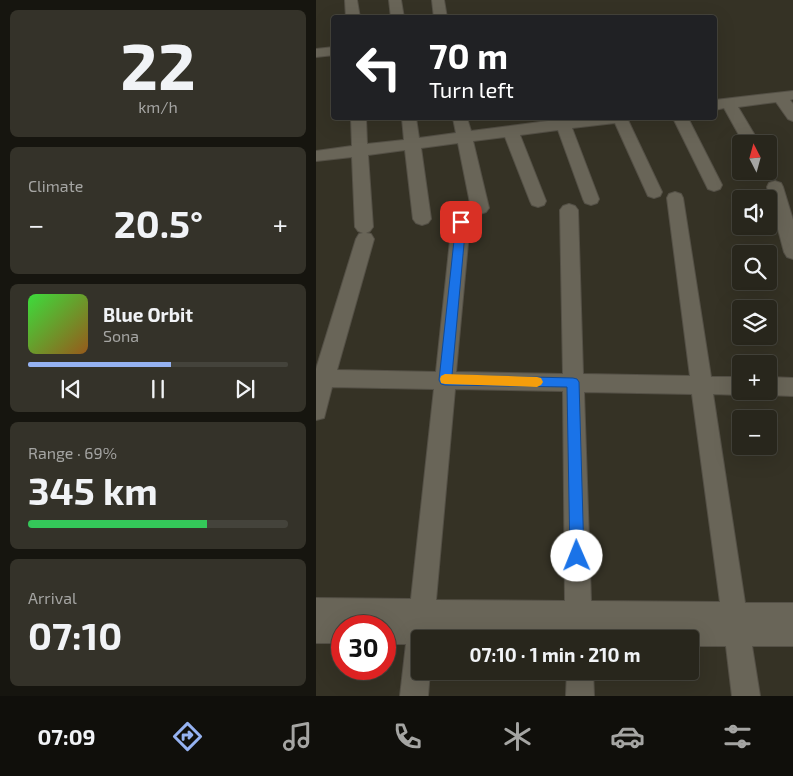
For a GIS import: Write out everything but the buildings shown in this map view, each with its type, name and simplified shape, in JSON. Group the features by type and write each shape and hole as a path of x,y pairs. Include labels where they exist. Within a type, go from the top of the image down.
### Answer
{"street":[{"path":"351,0 353,15"},
{"path":"395,0 398,15"},
{"path":"438,0 440,15"},
{"path":"316,53 331,51"},
{"path":"745,135 721,104 786,95 793,116"},
{"path":"316,411 320,378 364,233 358,151 358,120"},
{"path":"409,120 422,219"},
{"path":"460,120 480,208"},
{"path":"316,156 598,120"},
{"path":"621,120 664,195 702,385 746,696"},
{"path":"681,120 714,185"},
{"path":"563,124 591,199"},
{"path":"511,131 538,200"},
{"path":"772,180 793,252"},
{"path":"569,210 579,629"},
{"path":"414,696 461,222"},
{"path":"320,378 732,386"},
{"path":"777,386 793,386"},
{"path":"316,611 421,622 579,629 736,624 793,616"},
{"path":"396,628 421,622"},
{"path":"736,624 793,633"},
{"path":"316,630 331,630"},
{"path":"580,680 580,696"}],"slow traffic":[{"path":"445,379 537,382"}],"route":[{"path":"461,222 445,380 573,382 577,556"}]}
